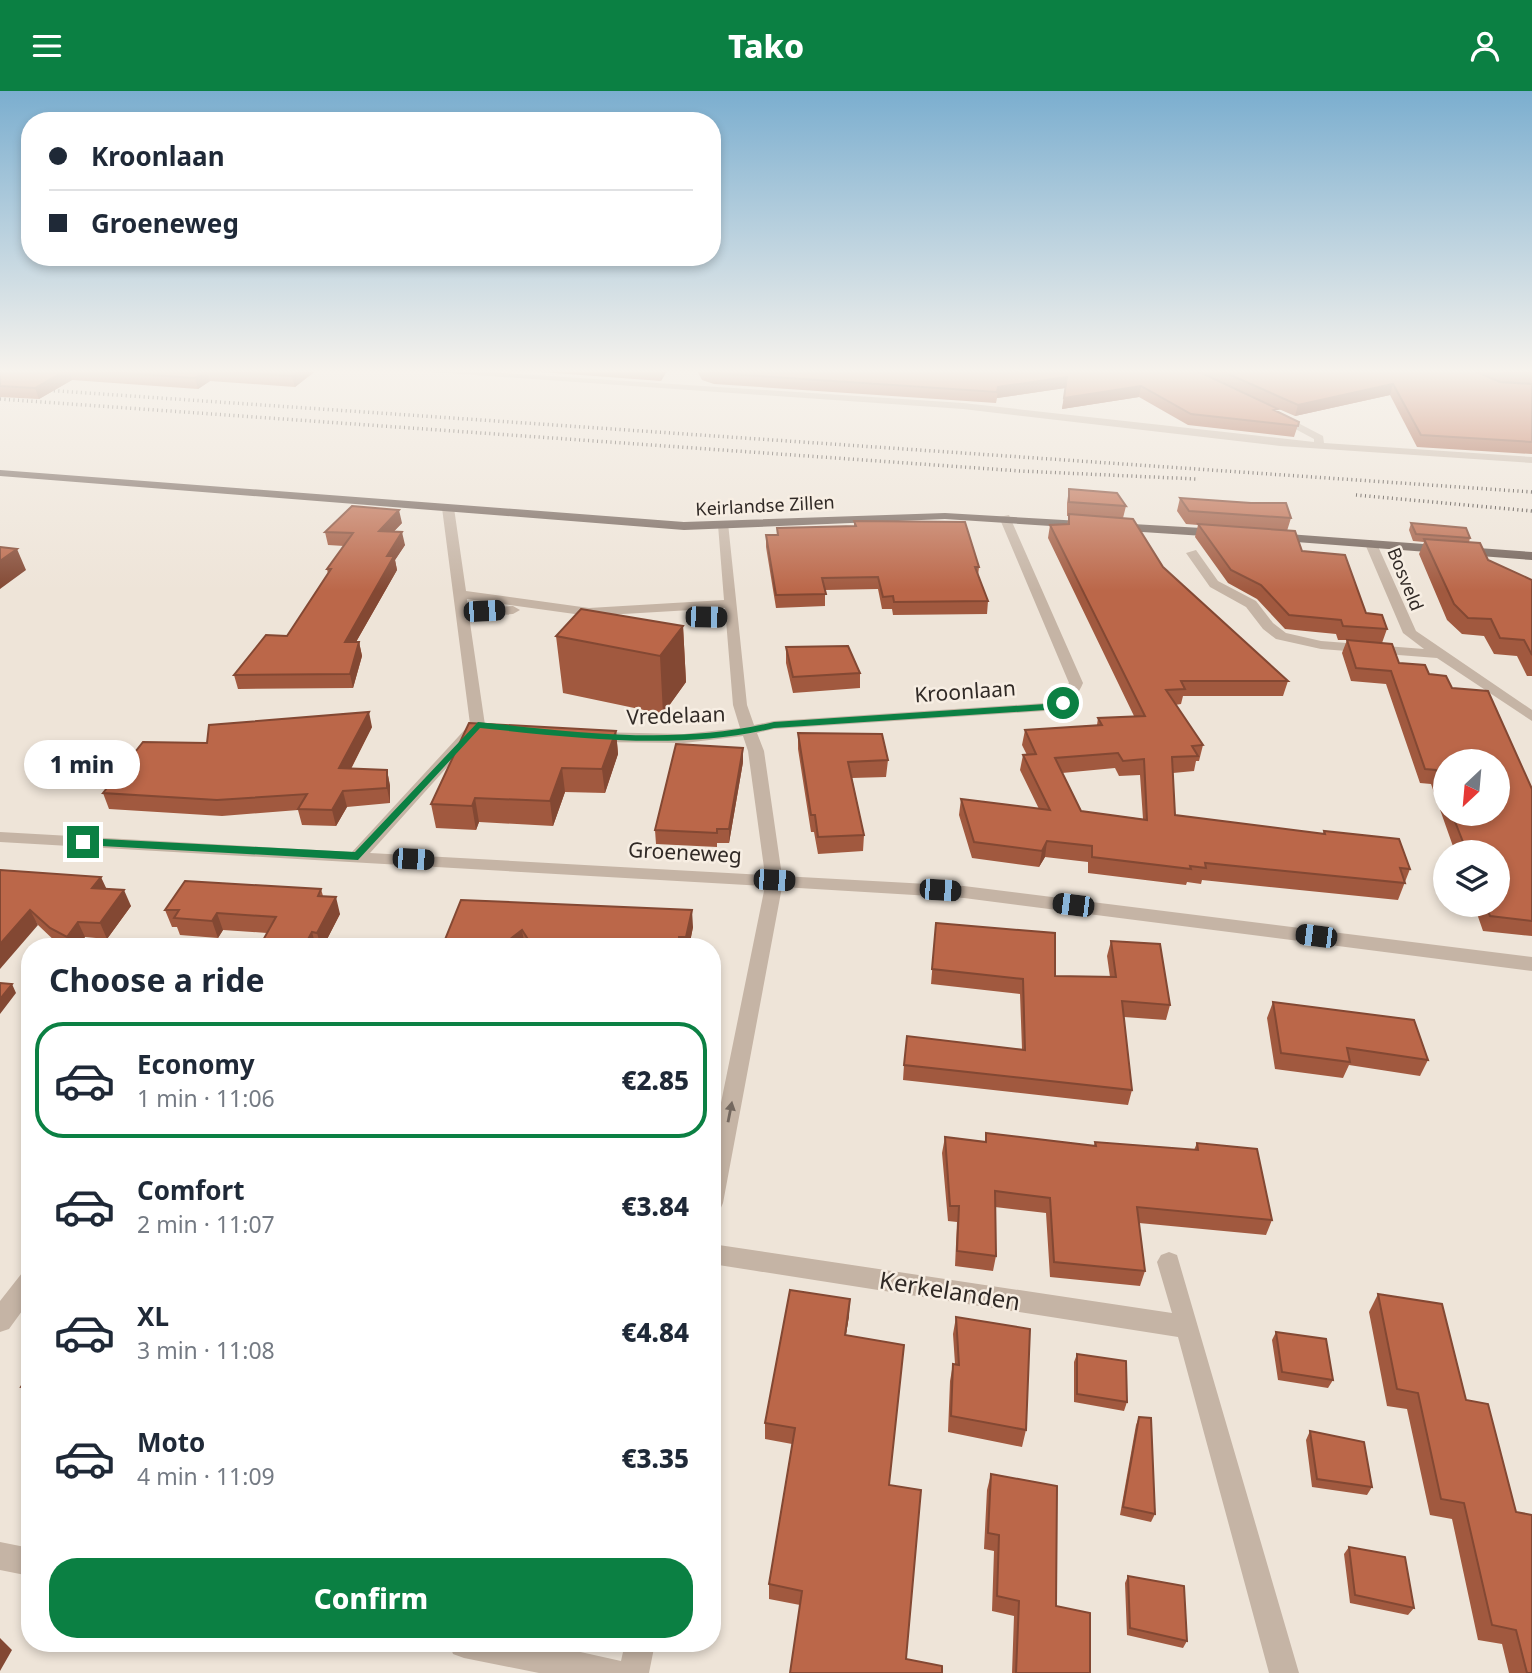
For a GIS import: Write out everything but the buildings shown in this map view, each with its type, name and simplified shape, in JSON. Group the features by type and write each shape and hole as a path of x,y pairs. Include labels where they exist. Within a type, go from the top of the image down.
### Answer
{"main road":[{"name":"Keirlandse Zillen","path":"0,473 646,524 724,524 880,516 1004,517 1236,534"},
{"path":"1263,536 1532,556"}],"street":[{"path":"1292,443 1532,460"},
{"path":"358,856 485,726 462,613 448,508"},
{"name":"Kroonlaan","path":"750,731 774,725 1045,707 1070,698 1076,683 1004,517"},
{"path":"721,1158 772,903 774,880 750,731 740,705 724,524"},
{"name":"Bosveld","path":"1371,544 1404,625 1438,653 1532,717"},
{"path":"1192,553 1214,584 1251,604 1268,626 1281,636 1302,643 1438,653"},
{"path":"460,594 552,609"},
{"path":"462,613 552,609 634,612 655,616 731,610"},
{"name":"Vredelaan","path":"580,736 640,739 730,736 750,731"},
{"name":"Groeneweg","path":"0,837 964,892 1532,964"},
{"name":"Kerkelanden","path":"721,1255 1188,1327"},
{"path":"1170,1262 1284,1673"},
{"path":"0,1321 21,1292"},
{"path":"0,1556 21,1560"},
{"path":"509,1652 614,1673"},
{"path":"634,1673 638,1652"}],"railway":[{"path":"621,443 1020,471 1197,479"},
{"path":"815,443 1532,492"},
{"path":"1356,495 1532,511"}],"route":[{"path":"83,842 358,856 478,725 640,739 730,736 774,725 1045,707 1063,703"}]}
